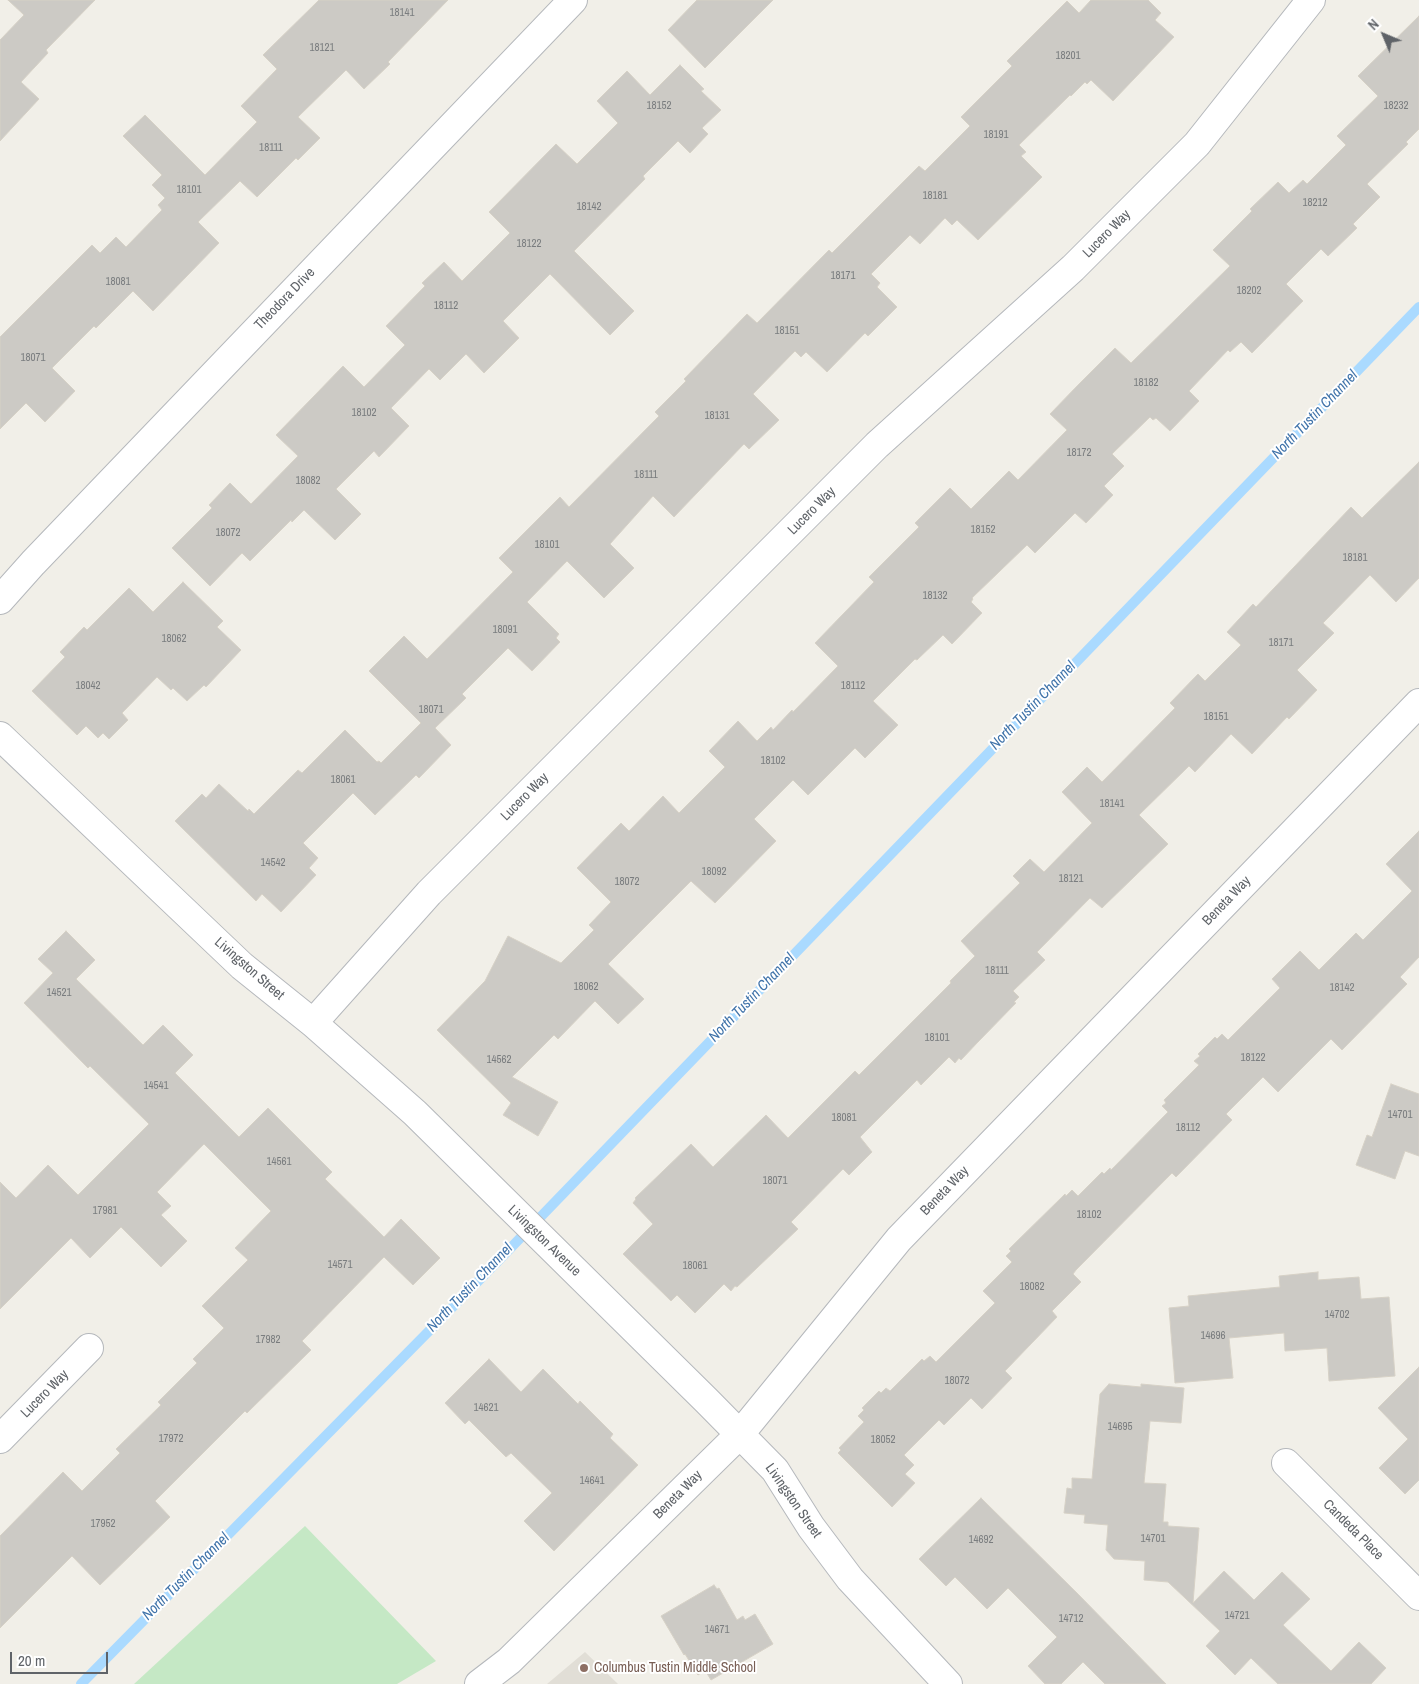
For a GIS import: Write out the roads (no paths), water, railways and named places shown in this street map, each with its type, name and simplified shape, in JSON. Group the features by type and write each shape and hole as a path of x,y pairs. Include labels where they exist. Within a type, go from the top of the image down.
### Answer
{"street":[{"name":"Theodora Drive","path":"0,600 53,541 573,0"},
{"name":"Lucero Way","path":"313,1023 429,893 877,445 1073,268 1197,144 1311,0"},
{"name":"Beneta Way","path":"479,1684 509,1661 740,1434 899,1239 1419,703"},
{"name":"Livingston Street","path":"0,736 242,966 313,1023 415,1113 501,1199"},
{"name":"Livingston Avenue","path":"501,1199 587,1283"},
{"name":"Livingston Street","path":"587,1283 775,1470 811,1527 850,1579 948,1684"},
{"name":"Lucero Way","path":"0,1439 89,1348"},
{"name":"Candeda Place","path":"1286,1463 1419,1596"}],"waterway":[{"name":"North Tustin Channel","path":"81,1684 499,1260 1419,307"}],"place":[{"name":"Columbus Tustin Middle School","path":"584,1668"}]}
